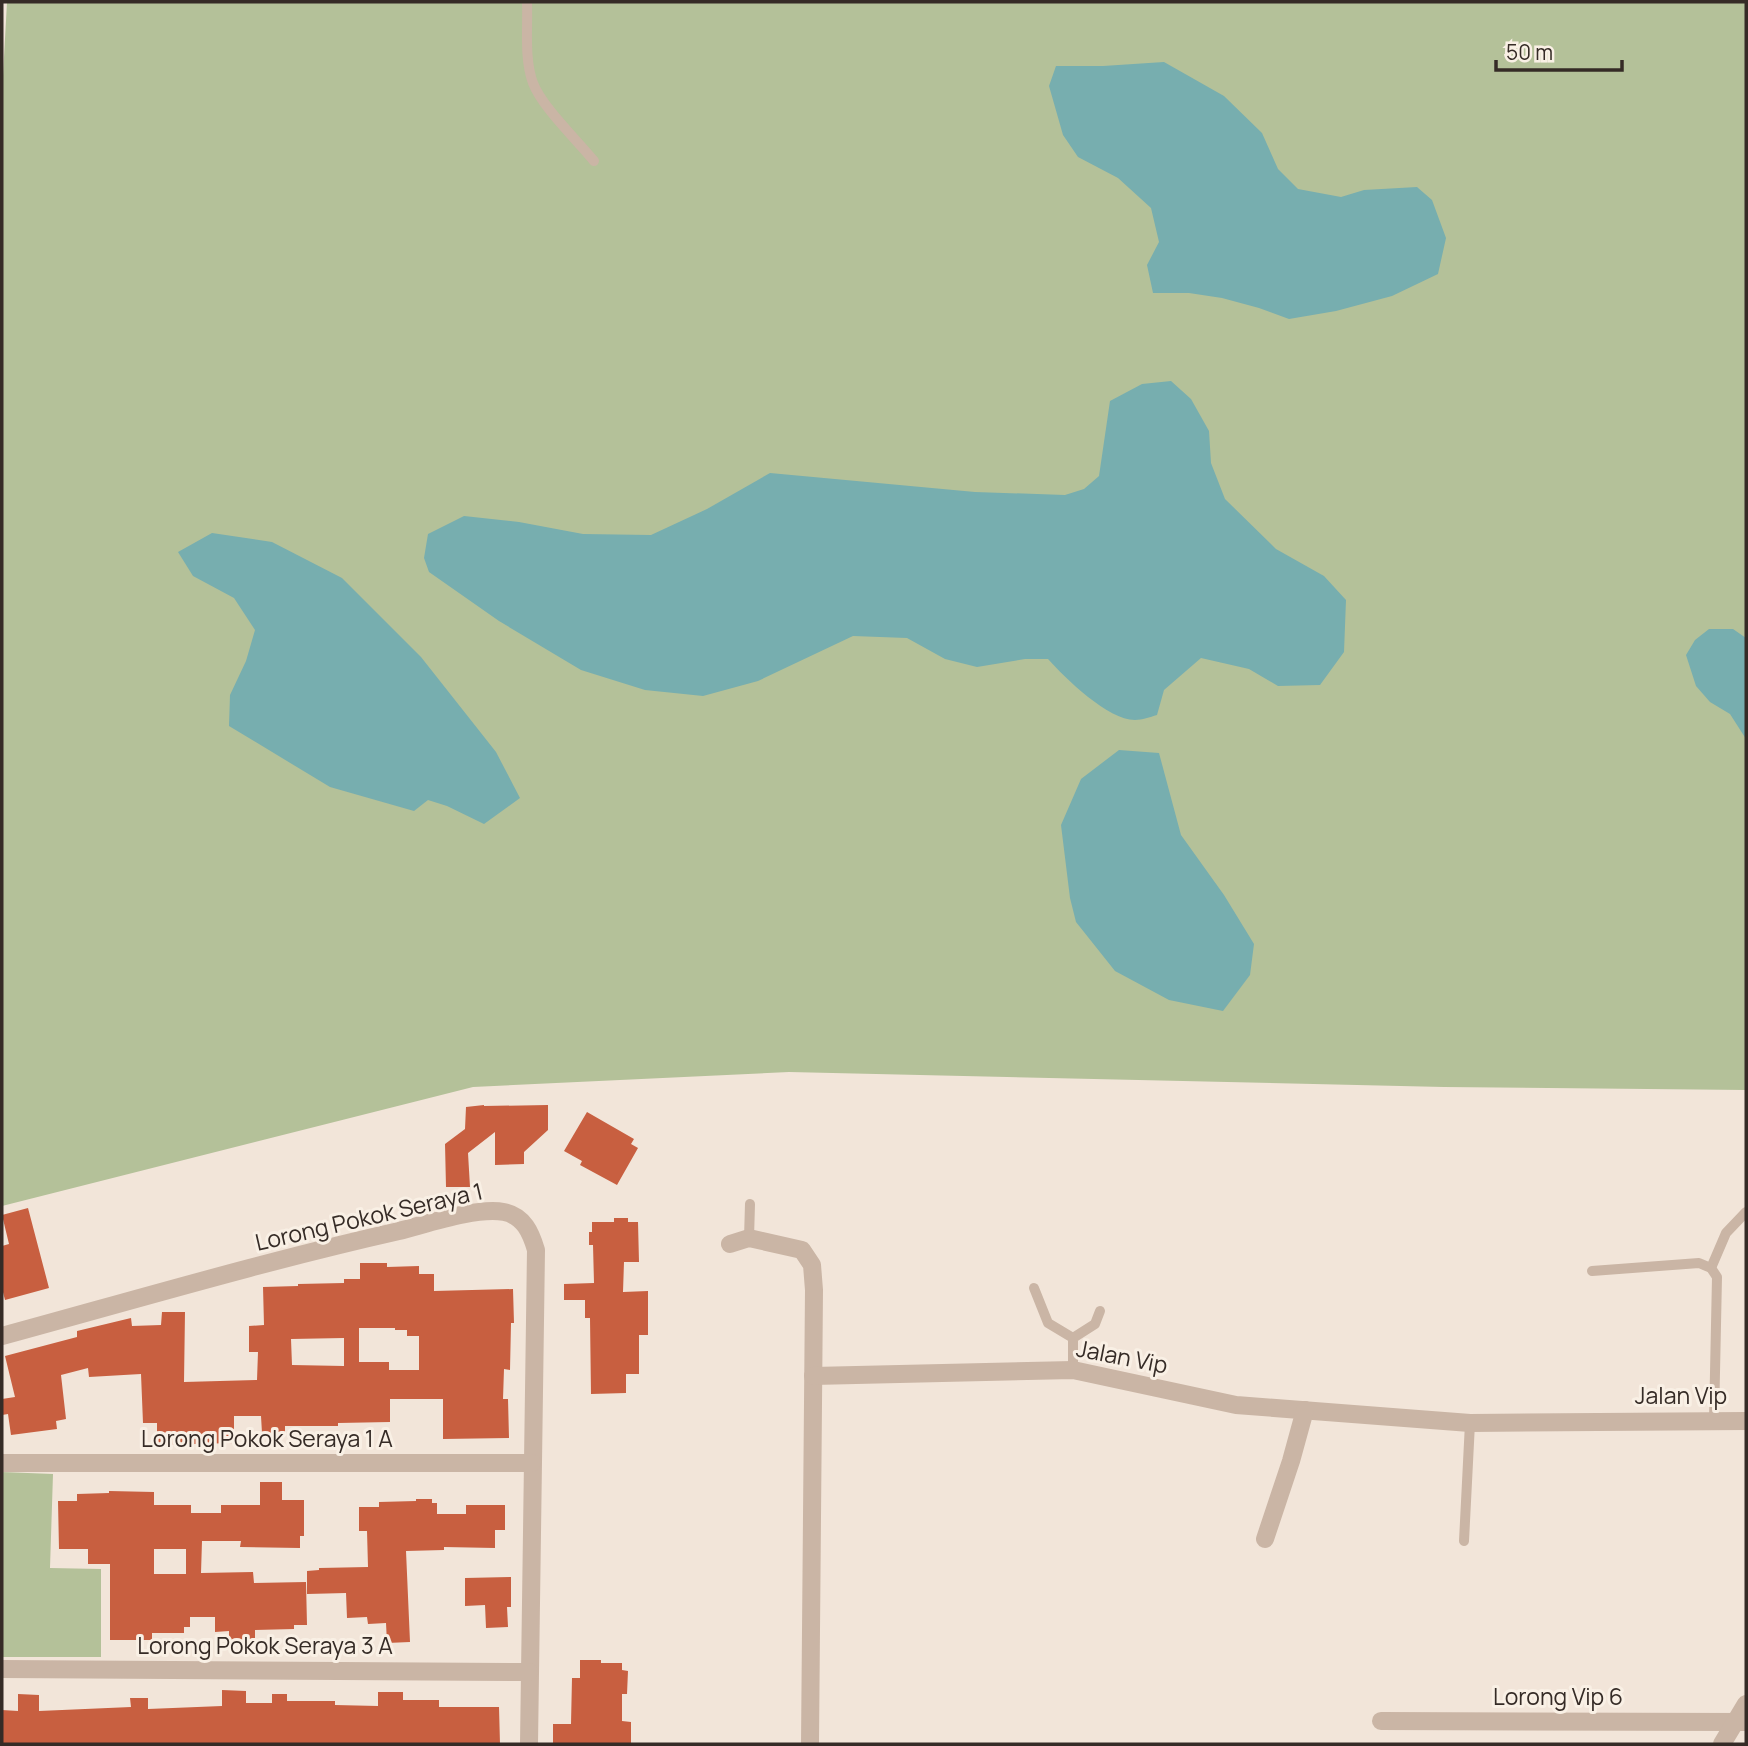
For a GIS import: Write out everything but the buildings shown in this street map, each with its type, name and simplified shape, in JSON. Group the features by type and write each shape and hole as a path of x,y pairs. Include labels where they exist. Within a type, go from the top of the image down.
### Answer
{"street":[{"name":"Lorong Pokok Seraya 1","path":"2,1336 370,1237 482,1212 505,1212 518,1218 530,1231 536,1250 529,1744"},
{"path":"730,1244 749,1238 802,1250 812,1265 814,1290 810,1744"},
{"name":"Jalan Vip","path":"813,1376 1073,1370 1236,1405 1470,1423 1746,1421"},
{"path":"1265,1539 1305,1410"},
{"name":"Lorong Pokok Seraya 1 A","path":"2,1463 532,1464"},
{"name":"Lorong Pokok Seraya 3 A","path":"2,1669 529,1672"},
{"path":"1722,1744 1741,1723 1746,1704"},
{"name":"Lorong Vip 6","path":"1381,1721 1741,1723"}],"lane":[{"path":"527,2 529,64 533,83 543,101 594,161"},
{"path":"749,1238 750,1204"},
{"path":"1712,1268 1726,1233 1746,1212"},
{"path":"1592,1271 1699,1263 1712,1268 1717,1278 1714,1420"},
{"path":"1034,1288 1048,1323 1073,1338"},
{"path":"1073,1338 1095,1324 1100,1311"},
{"path":"1073,1338 1073,1370"},
{"path":"1464,1542 1470,1423"}],"green space":[{"path":"7,2 1746,2 1746,1090 1444,1087 789,1072 473,1087 2,1206 2,94"},
{"path":"2,1472 53,1474 50,1568 101,1569 101,1657 2,1657"}],"water":[{"path":"1164,62 1224,96 1262,133 1278,169 1298,189 1341,197 1364,190 1417,187 1432,200 1446,238 1438,274 1392,296 1336,311 1289,319 1222,298 1189,293 1153,293 1147,265 1159,242 1151,208 1118,178 1078,157 1063,135 1049,86 1056,66"},
{"path":"1171,381 1191,399 1209,431 1211,463 1225,499 1276,549 1324,576 1346,600 1344,652 1320,685 1278,686 1249,669 1201,658 1164,690 1157,715 1135,720 1124,718 1100,706 1048,659 1025,659 977,667 945,659 907,638 853,636 758,681 703,696 645,690 581,670 499,621 429,572 424,558 428,534 464,516 519,522 583,534 651,535 707,509 770,473 975,492 1065,495 1084,489 1099,476 1110,401 1142,384"},
{"path":"212,533 272,542 342,578 421,657 496,752 520,798 484,824 428,800 414,811 330,787 229,726 230,695 246,661 255,630 234,598 193,576 178,552"},
{"path":"1709,629 1733,629 1746,638 1746,739 1730,714 1710,702 1696,686 1686,655 1695,640"},
{"path":"1119,750 1159,753 1181,835 1224,895 1254,944 1250,975 1223,1011 1169,1000 1115,971 1076,922 1070,898 1061,825 1081,779"}]}
